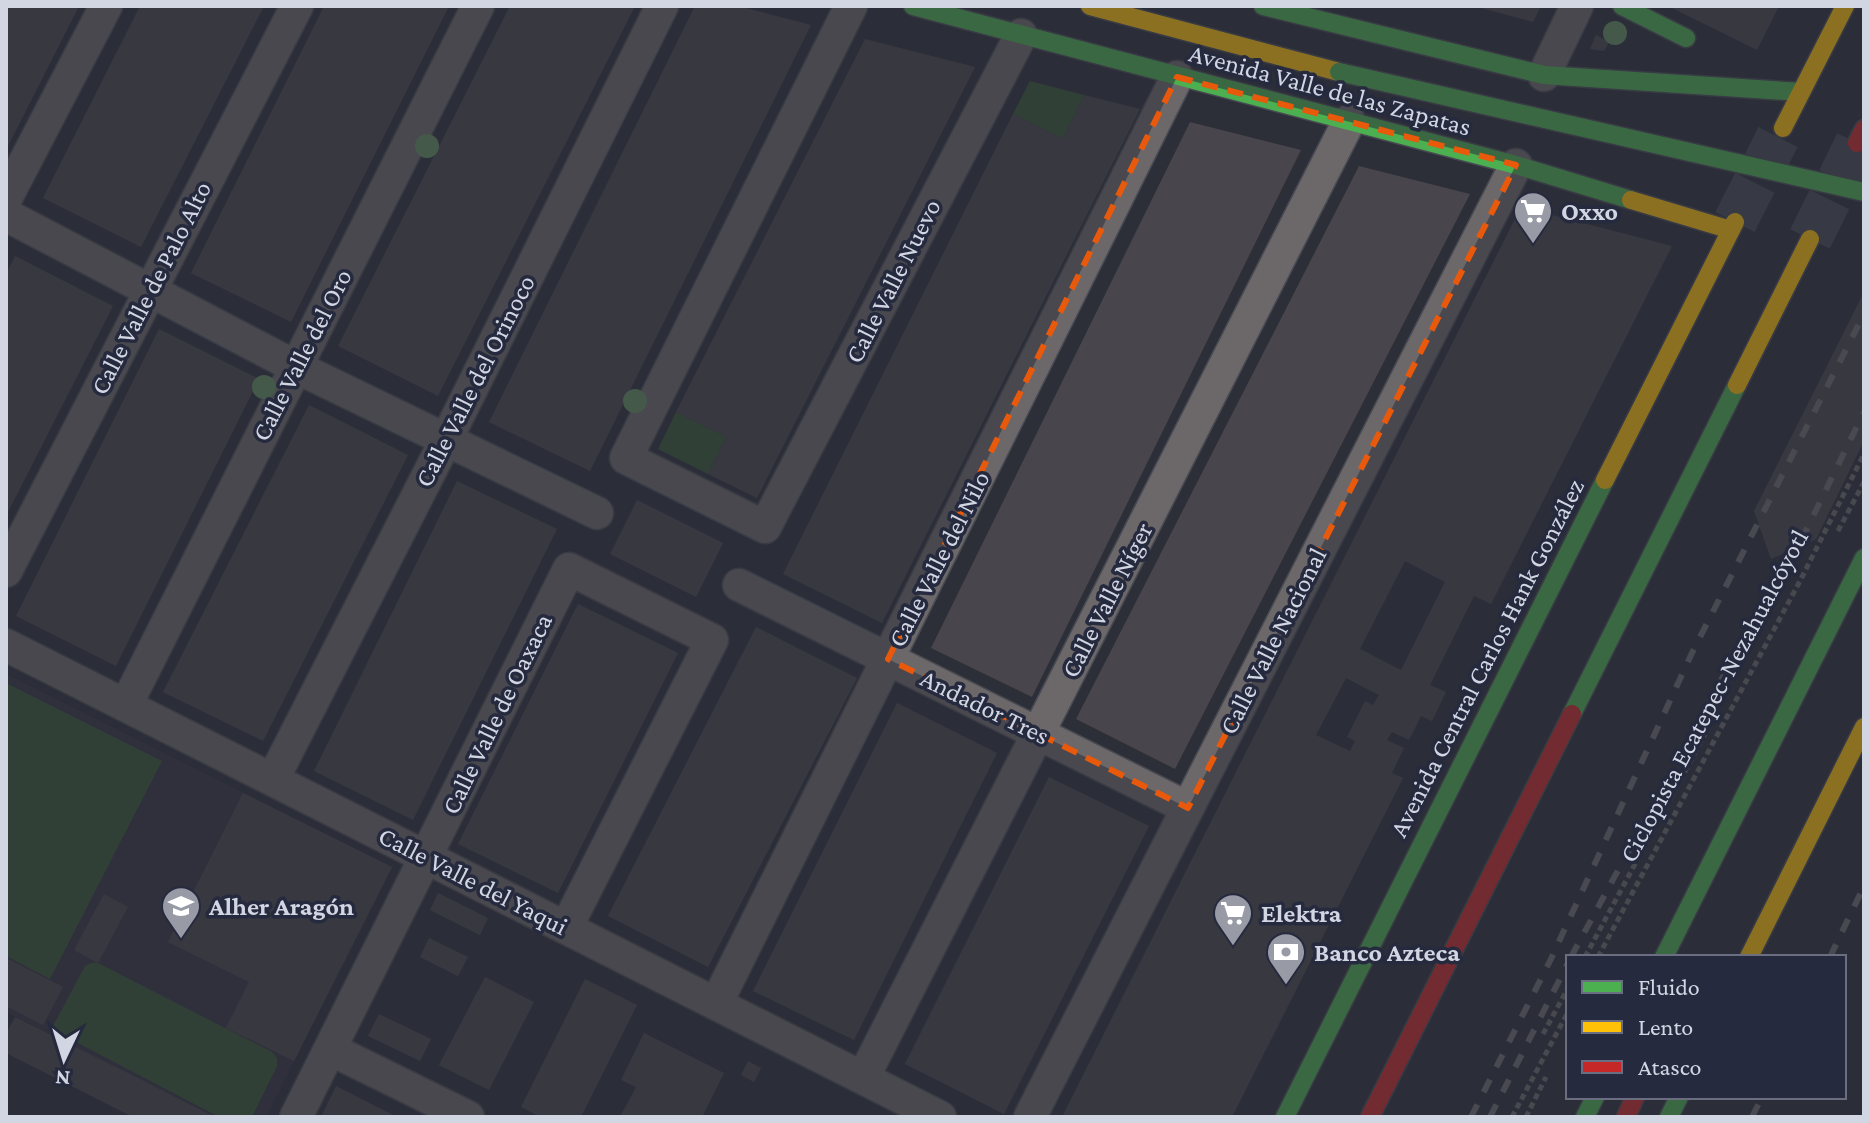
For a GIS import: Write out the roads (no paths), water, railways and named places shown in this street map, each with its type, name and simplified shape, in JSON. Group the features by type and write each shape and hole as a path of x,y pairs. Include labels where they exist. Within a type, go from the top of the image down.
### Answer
{"main road":[{"name":"Avenida Valle de las Zapatas","path":"913,6 1516,165 1733,226"},
{"name":"Avenida Valle de las Zapatas","path":"1090,6 1339,72 1864,192"},
{"path":"1263,6 1336,15 1420,58 1544,75 1801,92"},
{"path":"1622,6 1686,38"},
{"path":"1783,128 1845,6"},
{"path":"1386,132 1407,114 1422,88 1420,58"},
{"name":"Avenida Central Carlos Hank González","path":"1285,1117 1733,226"},
{"path":"1370,1117 1810,239"},
{"path":"1665,955 1864,558"},
{"path":"1760,806 1813,659"},
{"path":"1750,955 1864,727"},
{"path":"1585,1117 1594,1099"},
{"path":"1669,1117 1678,1099"}],"street":[{"path":"6,198 106,6"},
{"name":"Calle Valle de Palo Alto","path":"6,571 297,6"},
{"name":"Calle Valle del Oro","path":"126,705 478,6"},
{"name":"Calle Valle del Orinoco","path":"279,767 662,6"},
{"name":"Calle Valle Nuevo","path":"851,6 626,458 765,527 1021,35"},
{"path":"1544,75 1577,6"},
{"name":"Calle Valle del Nilo","path":"716,1004 1177,77"},
{"name":"Calle Valle Níger","path":"863,1078 1349,121"},
{"name":"Calle Valle Nacional","path":"1030,1117 1516,165"},
{"path":"6,215 296,367 597,513"},
{"name":"Calle Valle de Oaxaca","path":"296,1117 569,569 712,640 566,928"},
{"name":"Andador Tres","path":"739,585 1188,808"},
{"name":"Calle Valle del Yaqui","path":"6,645 126,705 279,767 426,857 940,1117"},
{"path":"330,1049 468,1117"}],"tunnel":[{"path":"1735,222 1778,137"},
{"path":"1810,239 1857,143"}],"railway":[{"path":"1471,1117 1550,961 1692,653 1864,314"},
{"path":"1572,955 1724,675 1798,547 1864,412"},
{"path":"1831,955 1864,886"},
{"path":"1490,1117 1566,967"},
{"path":"1752,1117 1761,1099"}],"place":[{"name":"Oxxo","path":"1533,245"},
{"name":"Alher Aragón","path":"181,940"},
{"name":"Elektra","path":"1233,947"},
{"name":"Banco Azteca","path":"1286,986"}]}
